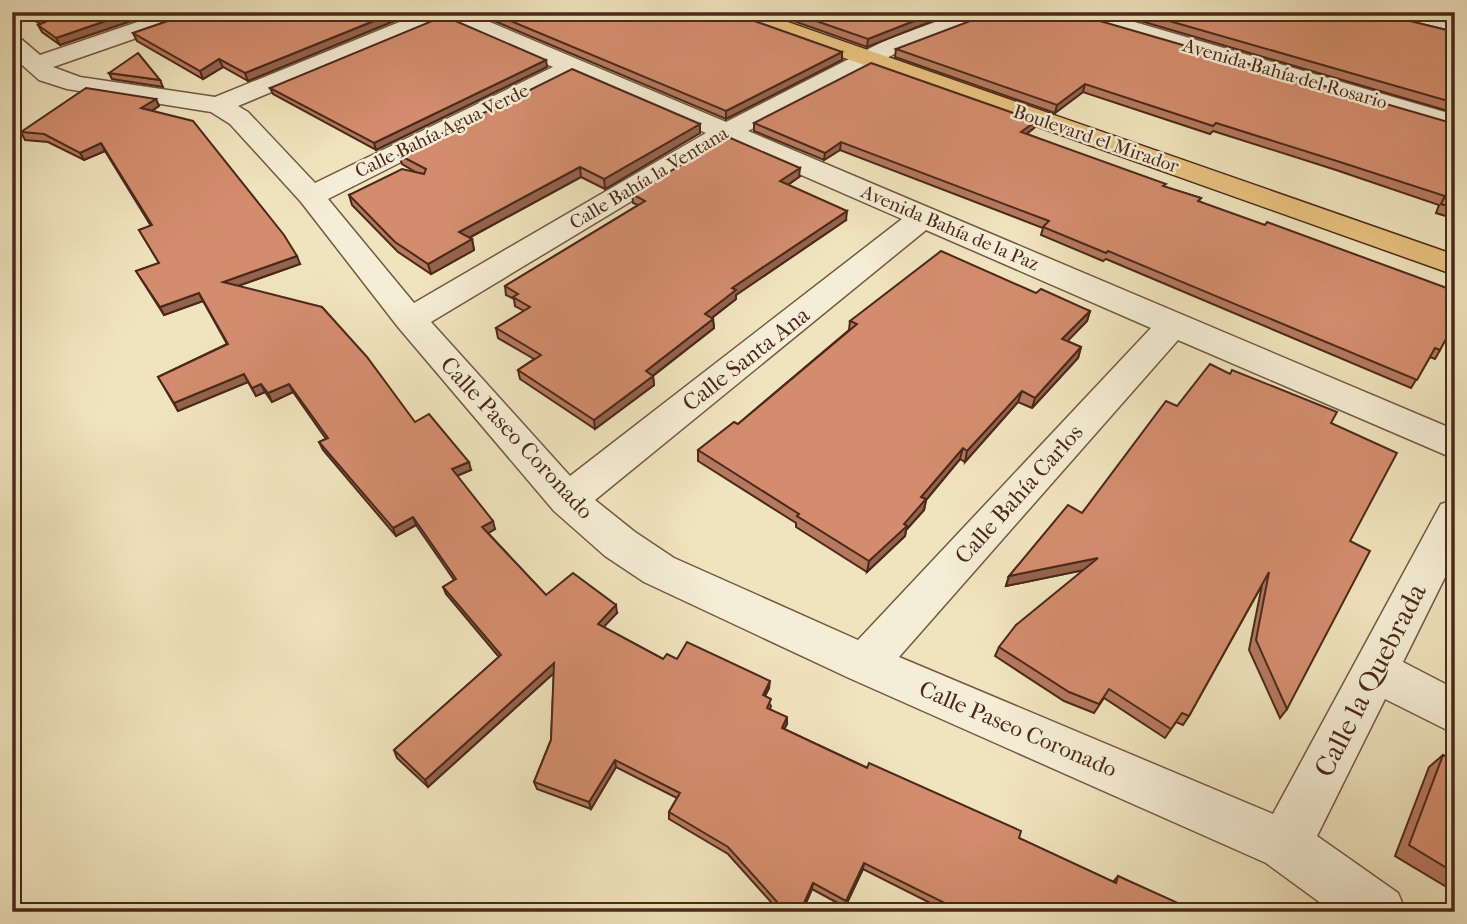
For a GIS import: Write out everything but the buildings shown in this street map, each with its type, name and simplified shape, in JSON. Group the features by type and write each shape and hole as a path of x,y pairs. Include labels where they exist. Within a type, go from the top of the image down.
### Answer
{"main road":[{"name":"Boulevard el Mirador","path":"737,12 1455,266"},
{"name":"Boulevard el Mirador","path":"797,12 1455,238"}],"street":[{"path":"23,54 189,12"},
{"path":"218,105 445,12"},
{"name":"Avenida Bahía de la Paz","path":"445,12 1455,444"},
{"name":"Calle Bahía la Ventana","path":"410,320 727,132 894,46 985,12"},
{"name":"Avenida Bahía del Rosario","path":"1076,12 1455,123"},
{"path":"1377,12 1455,33"},
{"name":"Calle Paseo Coronado","path":"23,54 48,75 76,84 218,105 239,118 311,196 410,320 568,500 620,544 659,570 865,664 1285,845 1379,912"},
{"name":"Calle Bahía Agua Verde","path":"311,196 573,66"},
{"name":"Calle Santa Ana","path":"568,500 925,217"},
{"name":"Calle Bahía Carlos","path":"865,664 1173,324"},
{"name":"Calle la Quebrada","path":"1285,845 1455,514"},
{"path":"1375,670 1455,713"}]}
